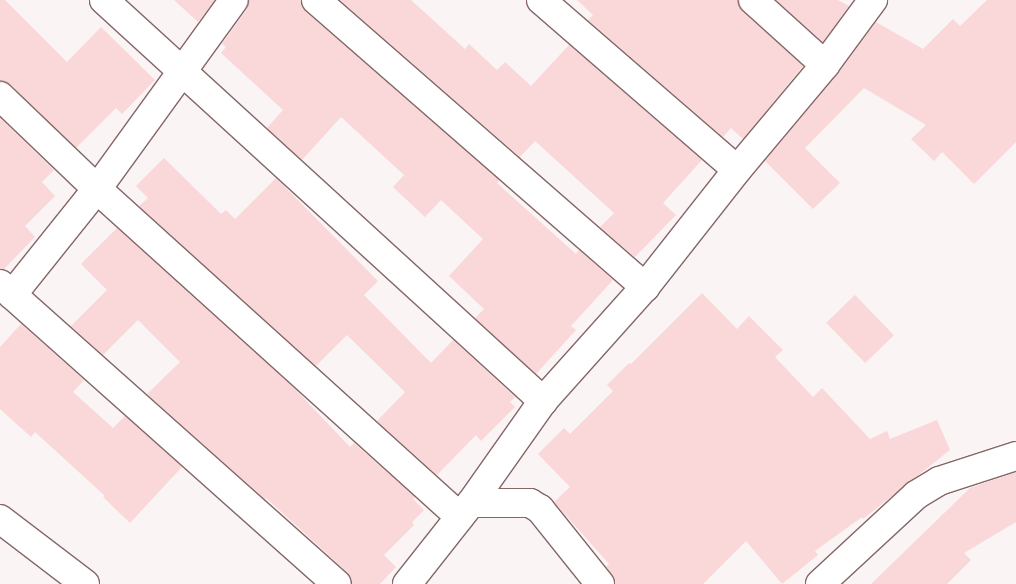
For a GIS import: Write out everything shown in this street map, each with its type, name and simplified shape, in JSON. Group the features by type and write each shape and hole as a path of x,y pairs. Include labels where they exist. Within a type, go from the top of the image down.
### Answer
{"street":[{"path":"104,0 543,401"},
{"path":"234,0 184,72 97,189 6,290 337,584"},
{"path":"316,0 645,287"},
{"path":"541,0 737,170"},
{"path":"752,0 825,65"},
{"path":"407,584 466,510 543,401 645,287 737,170 825,65 873,0"},
{"path":"0,96 97,189 466,510 530,504 540,508 600,584"},
{"path":"820,584 916,495 940,481 1016,456"},
{"path":"0,519 85,584"}],"building":[{"path":"0,0 5,0 67,62 101,27 155,80 122,114 116,108 76,148 11,85 0,81"},
{"path":"174,0 215,0 198,22"},
{"path":"249,0 301,0 306,12 499,180 497,183 576,254 579,250 613,280 571,326 576,330 536,374 475,318 484,309 449,276 483,239 441,200 425,217 393,187 404,175 341,117 302,160 267,128 283,110 221,53 226,47 222,44 247,9"},
{"path":"340,0 411,0 465,49 469,44 497,70 505,62 531,86 569,45 702,160 663,203 676,215 635,257 600,227 614,213 535,141 520,157"},
{"path":"577,0 738,0 743,12 803,66 743,139 731,128 723,137 588,20 593,15"},
{"path":"776,0 838,0 849,6 823,42"},
{"path":"987,0 1016,0 1016,142 974,184 942,152 934,161 911,139 926,125 864,88 805,148 840,183 813,209 765,161 837,75 876,22 923,49 953,19 960,26"},
{"path":"0,118 54,170 42,182 55,196 25,226 35,237 4,269 0,269"},
{"path":"164,158 221,214 226,210 235,219 276,178 378,281 364,295 431,363 453,340 515,397 510,402 515,407 481,441 476,435 437,475 377,421 405,392 347,335 316,366 139,206 148,198 136,186"},
{"path":"117,228 294,388 350,447 354,443 415,497 413,499 424,510 412,522 414,525 384,555 396,567 380,584 352,584 347,572 147,394 180,362 138,320 103,355 71,326 107,290 81,264"},
{"path":"702,293 737,329 749,316 783,350 775,357 813,397 822,388 870,439 887,431 890,439 937,420 950,450 863,519 862,517 815,551 818,555 782,584 746,541 703,584 615,584 612,575 606,567 609,564 554,502 570,487 538,454 564,428 570,434 613,391 607,385 629,363 631,364"},
{"path":"855,295 894,335 865,363 826,323"},
{"path":"21,324 84,380 73,392 113,428 125,416 182,467 130,523 103,497 105,496 35,432 31,437 0,409 0,347"},
{"path":"1016,472 1016,522 964,553 971,560 947,584 871,584 970,488"}]}
